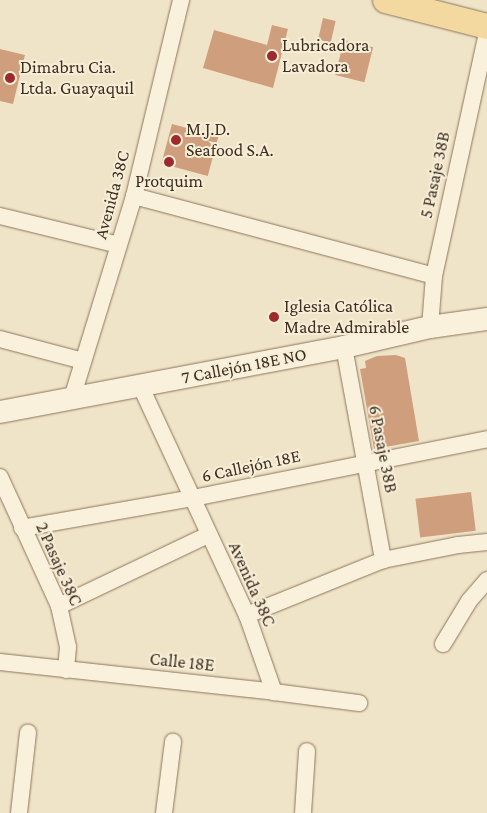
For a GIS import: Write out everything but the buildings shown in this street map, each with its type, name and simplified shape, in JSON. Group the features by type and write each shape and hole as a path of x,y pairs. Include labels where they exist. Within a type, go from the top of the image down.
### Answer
{"main road":[{"path":"384,0 487,26"}],"street":[{"name":"Avenida 38C","path":"72,398 134,196 181,0"},
{"name":"5 Pasaje 38B","path":"430,327 434,276 487,32"},
{"path":"134,196 434,276"},
{"path":"0,216 119,245"},
{"name":"7 Callejón 18E NO","path":"0,412 344,347 430,327 487,319"},
{"path":"0,339 83,361"},
{"name":"6 Pasaje 38B","path":"344,347 384,560"},
{"name":"Avenida 38C","path":"140,385 193,498 208,535 247,615 274,692"},
{"name":"6 Callejón 18E","path":"22,528 193,498 487,438"},
{"name":"2 Pasaje 38C","path":"0,477 59,606 68,647 66,670"},
{"path":"59,606 208,535"},
{"path":"247,615 384,560 458,545 487,542"},
{"path":"443,644 469,601 487,580"},
{"name":"Calle 18E","path":"0,662 359,703"},
{"path":"19,813 28,733"},
{"path":"164,813 173,742"},
{"path":"303,813 308,751"}],"place":[{"name":"Lubricadora Lavadora","path":"272,56"},
{"name":"Dimabru Cia. Ltda. Guayaquil","path":"10,78"},
{"name":"M.J.D. Seafood S.A.","path":"176,140"},
{"name":"Protquim","path":"169,162"},
{"name":"Iglesia Católica Madre Admirable","path":"274,317"}]}
